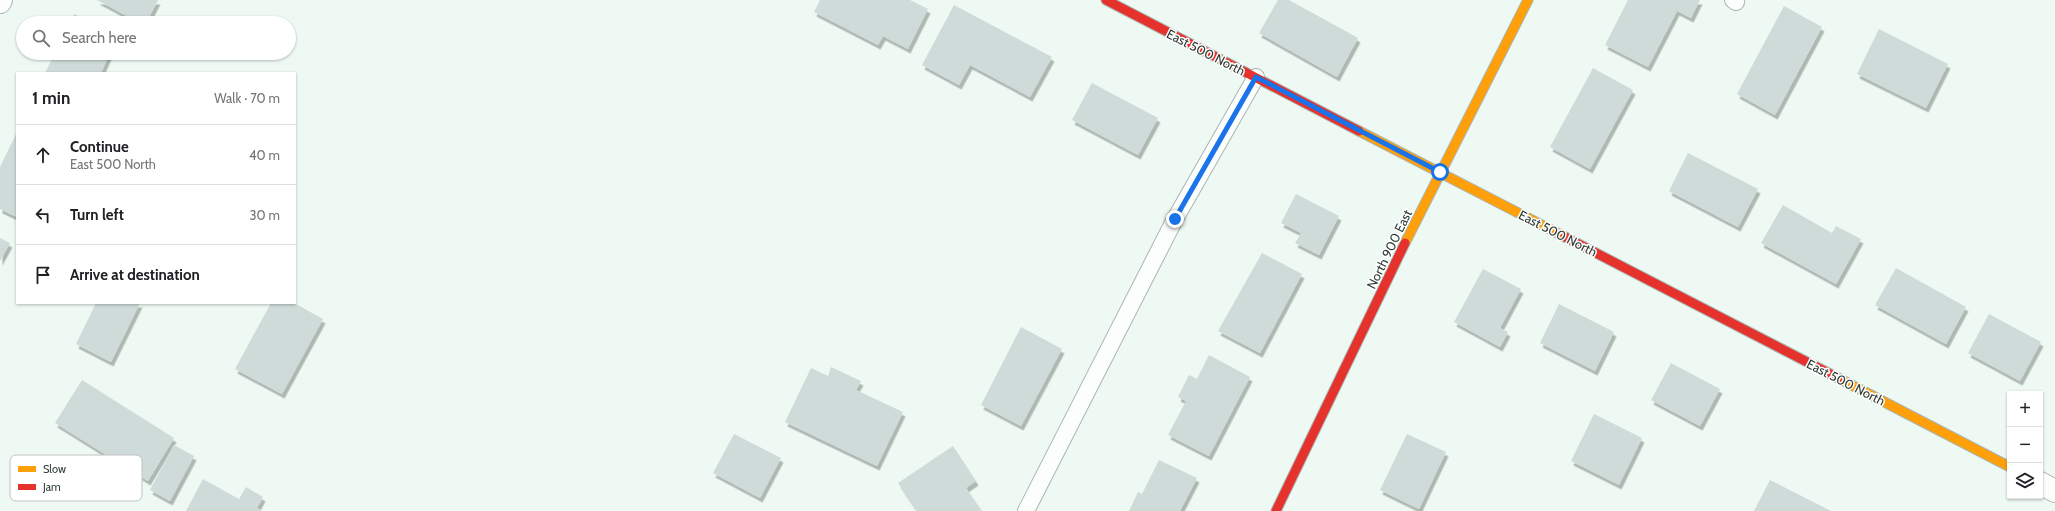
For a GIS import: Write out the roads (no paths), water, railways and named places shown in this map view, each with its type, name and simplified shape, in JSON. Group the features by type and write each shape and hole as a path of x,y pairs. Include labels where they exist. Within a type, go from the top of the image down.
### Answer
{"street":[{"name":"East 500 North","path":"1106,0 2007,465"},
{"name":"North 900 East","path":"1276,511 1440,172 1528,0"},
{"path":"2043,485 2055,491"}],"lane":[{"path":"1026,511 1175,219 1256,77"}]}
